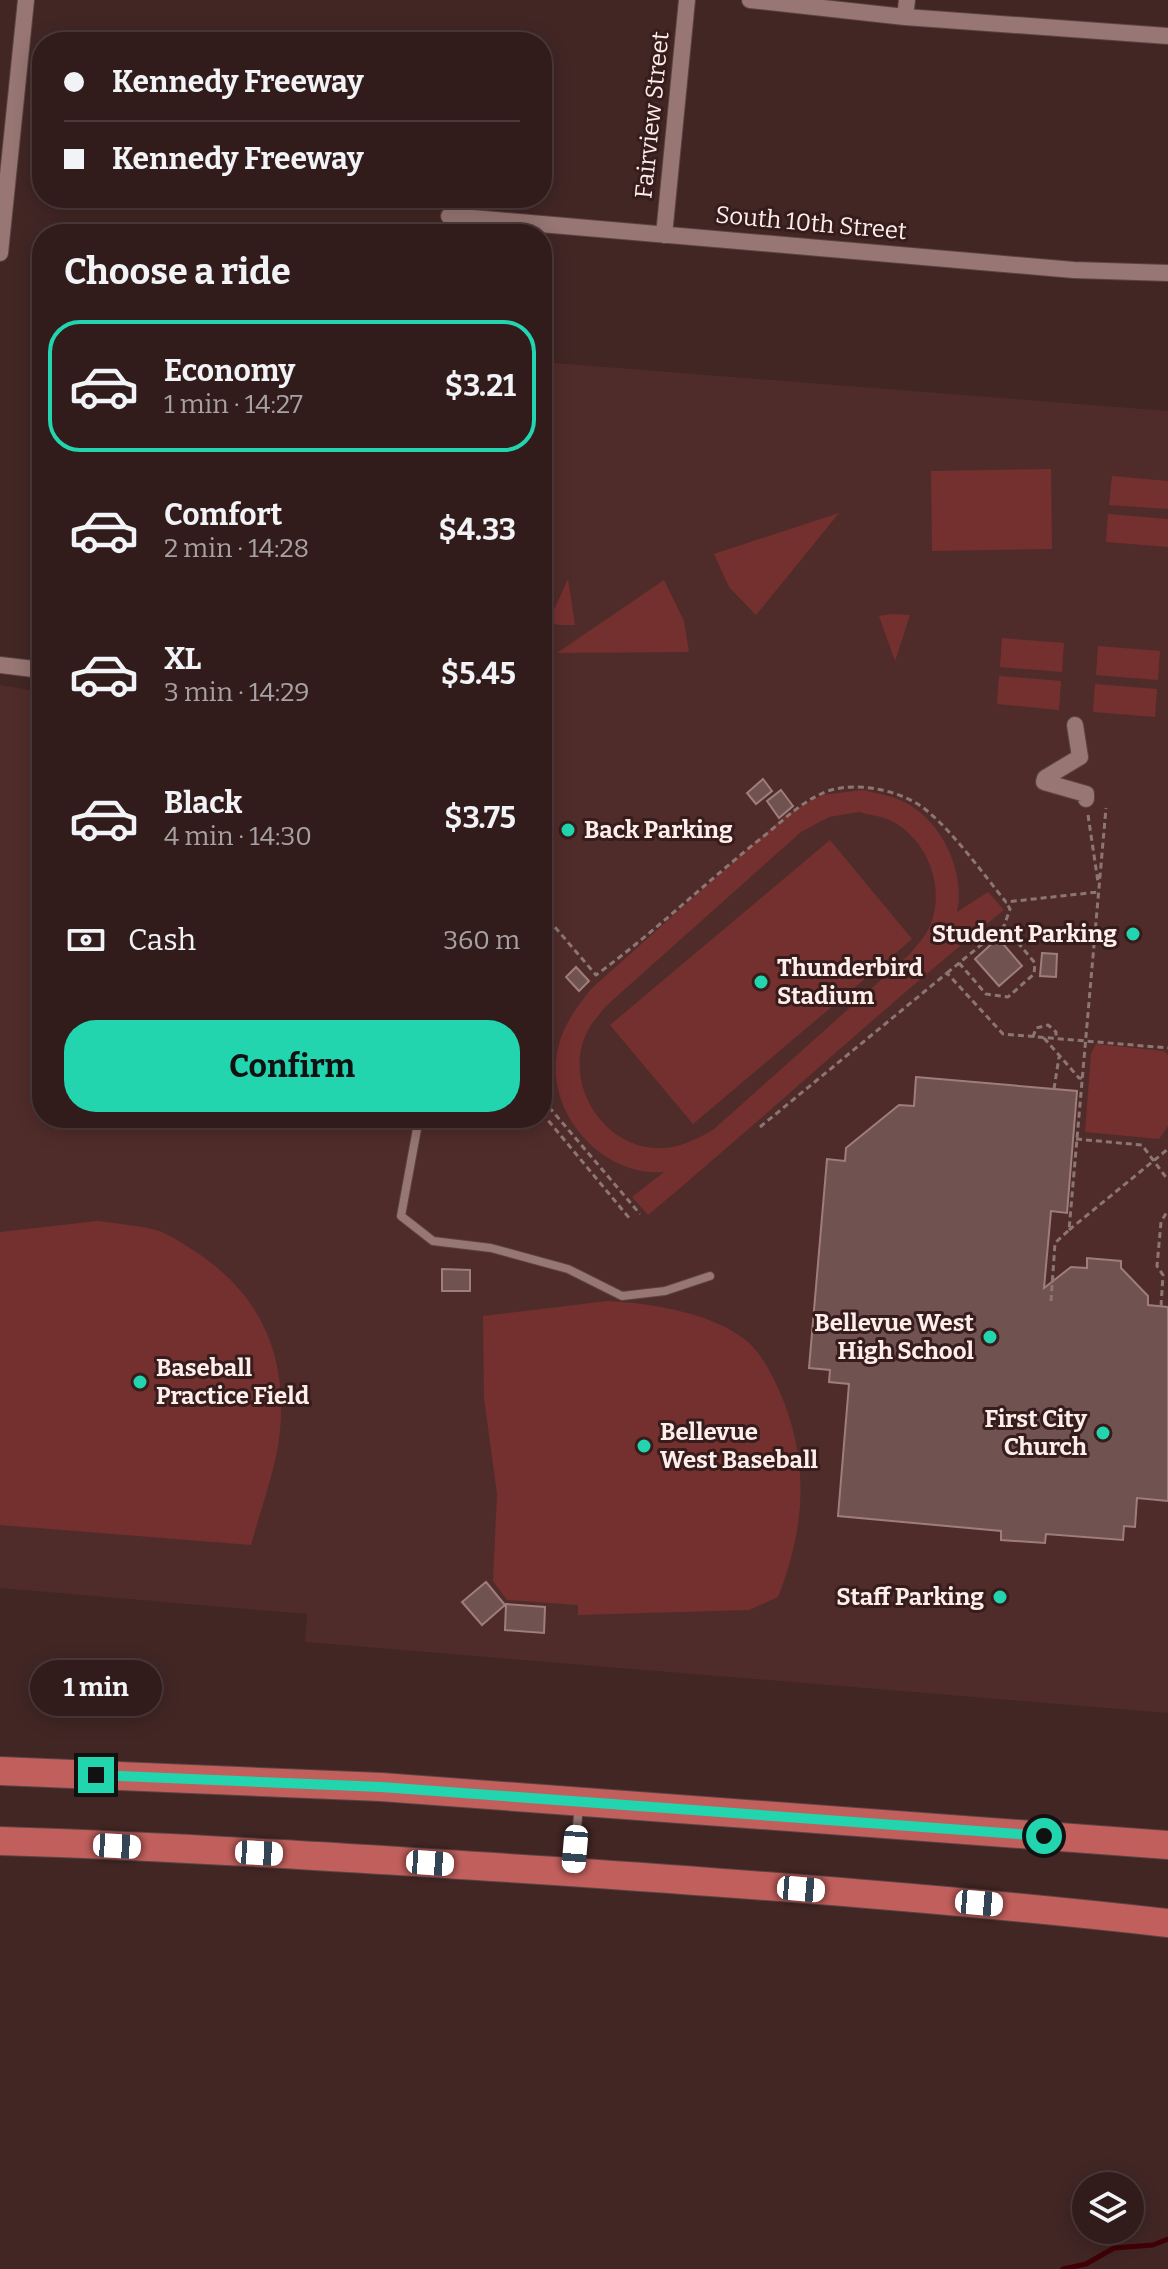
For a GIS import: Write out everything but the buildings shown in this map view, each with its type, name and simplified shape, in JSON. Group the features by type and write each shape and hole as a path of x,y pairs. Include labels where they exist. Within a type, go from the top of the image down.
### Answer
{"highway":[{"path":"0,1771 381,1787 1168,1845"},
{"path":"0,1841 344,1857 573,1872 953,1901 1168,1923"}],"street":[{"path":"0,253 26,0"},
{"name":"Fairview Street","path":"664,235 687,0"},
{"path":"750,0 906,8 1168,36"},
{"name":"South 10th Street","path":"449,216 540,224"},
{"name":"South 10th Street","path":"552,225 1074,270 1168,273"},
{"path":"0,665 32,669"},
{"path":"1075,725 1080,757 1045,778 1044,782 1086,794 1086,799"}],"lane":[{"path":"417,1128 401,1216 433,1241 491,1248 568,1269 622,1296 665,1291 710,1276"},
{"path":"573,1872 579,1801"}],"path":[{"path":"552,924 596,975 633,948 808,800 831,790 875,789 918,804 938,822 1006,902 1010,909 1004,926 760,1127"},
{"path":"1086,799 1099,884"},
{"path":"1069,1230 1106,808"},
{"path":"1006,902 1098,892"},
{"path":"959,963 986,994 1008,997 1034,974 1035,963 1004,926"},
{"path":"947,973 1003,1034 1168,1048"},
{"path":"1033,1037 1036,1028 1048,1025 1056,1032 1056,1039"},
{"path":"1044,1038 1082,1078"},
{"path":"1054,1089 1059,1055"},
{"path":"552,1111 640,1214"},
{"path":"552,1125 630,1219"},
{"path":"1076,1139 1142,1145 1168,1180"},
{"path":"1051,1301 1055,1243 1168,1149"},
{"path":"1161,1155 1168,1156"},
{"path":"1161,1306 1163,1275 1157,1266 1161,1222 1168,1210"}],"shaded area":[{"name":"Bellevue West High School","path":"552,363 1168,411 1168,1713 305,1642 307,1614 0,1588 0,685 32,690 32,1128 552,1128"},
{"path":"1051,469 1052,549 932,551 931,471"},
{"path":"1112,476 1168,481 1168,509 1109,505"},
{"path":"839,513 756,615 729,587 714,554"},
{"path":"1108,514 1168,519 1168,547 1106,542"},
{"path":"568,579 575,625 552,622 552,614"},
{"path":"664,580 684,621 689,652 557,653"},
{"path":"910,615 895,661 879,616"},
{"path":"1002,638 1064,643 1062,672 1000,667"},
{"path":"1098,646 1160,651 1158,680 1096,675"},
{"path":"999,676 1061,681 1059,710 997,704"},
{"path":"1095,684 1157,689 1155,717 1093,712"},
{"path":"863,790 895,798 914,808 938,832 947,847 958,879 957,912 988,892 1004,910 648,1215 632,1197 664,1172 643,1171 622,1165 586,1140 573,1123 557,1083 557,1050 563,1031 591,989 787,814 822,795","holes":["859,812 886,819 903,828 924,852 935,882 936,897 934,913 923,938 910,954 713,1130 685,1144 662,1148 635,1144 617,1135 591,1107 583,1089 581,1051 593,1022 606,1006 801,832 829,817"]},
{"name":"Thunderbird Stadium","path":"830,840 912,939 693,1124 610,1025"},
{"path":"1096,1044 1164,1051 1168,1055 1168,1126 1159,1139 1085,1132 1091,1054"},
{"name":"Baseball Practice Field","path":"98,1221 159,1231 196,1252 238,1287 265,1329 279,1377 280,1431 272,1473 251,1545 0,1525 0,1232"},
{"name":"Bellevue West Baseball","path":"608,1301 662,1307 718,1324 748,1342 769,1369 788,1414 795,1441 800,1492 794,1544 778,1597 749,1610 578,1615 578,1605 507,1600 493,1581 497,1494 484,1398 483,1316"}],"waterway":[{"path":"1063,2269 1086,2264 1114,2248 1153,2245 1168,2239"}],"place":[{"name":"Back Parking","path":"568,830"},
{"name":"Student Parking","path":"1133,934"},
{"name":"Thunderbird Stadium","path":"761,982"},
{"name":"Bellevue West High School","path":"990,1337"},
{"name":"Baseball Practice Field","path":"140,1382"},
{"name":"First City Church","path":"1103,1433"},
{"name":"Bellevue West Baseball","path":"644,1446"},
{"name":"Staff Parking","path":"1000,1597"}],"route":[{"path":"96,1775 381,1787 1044,1836"}]}
